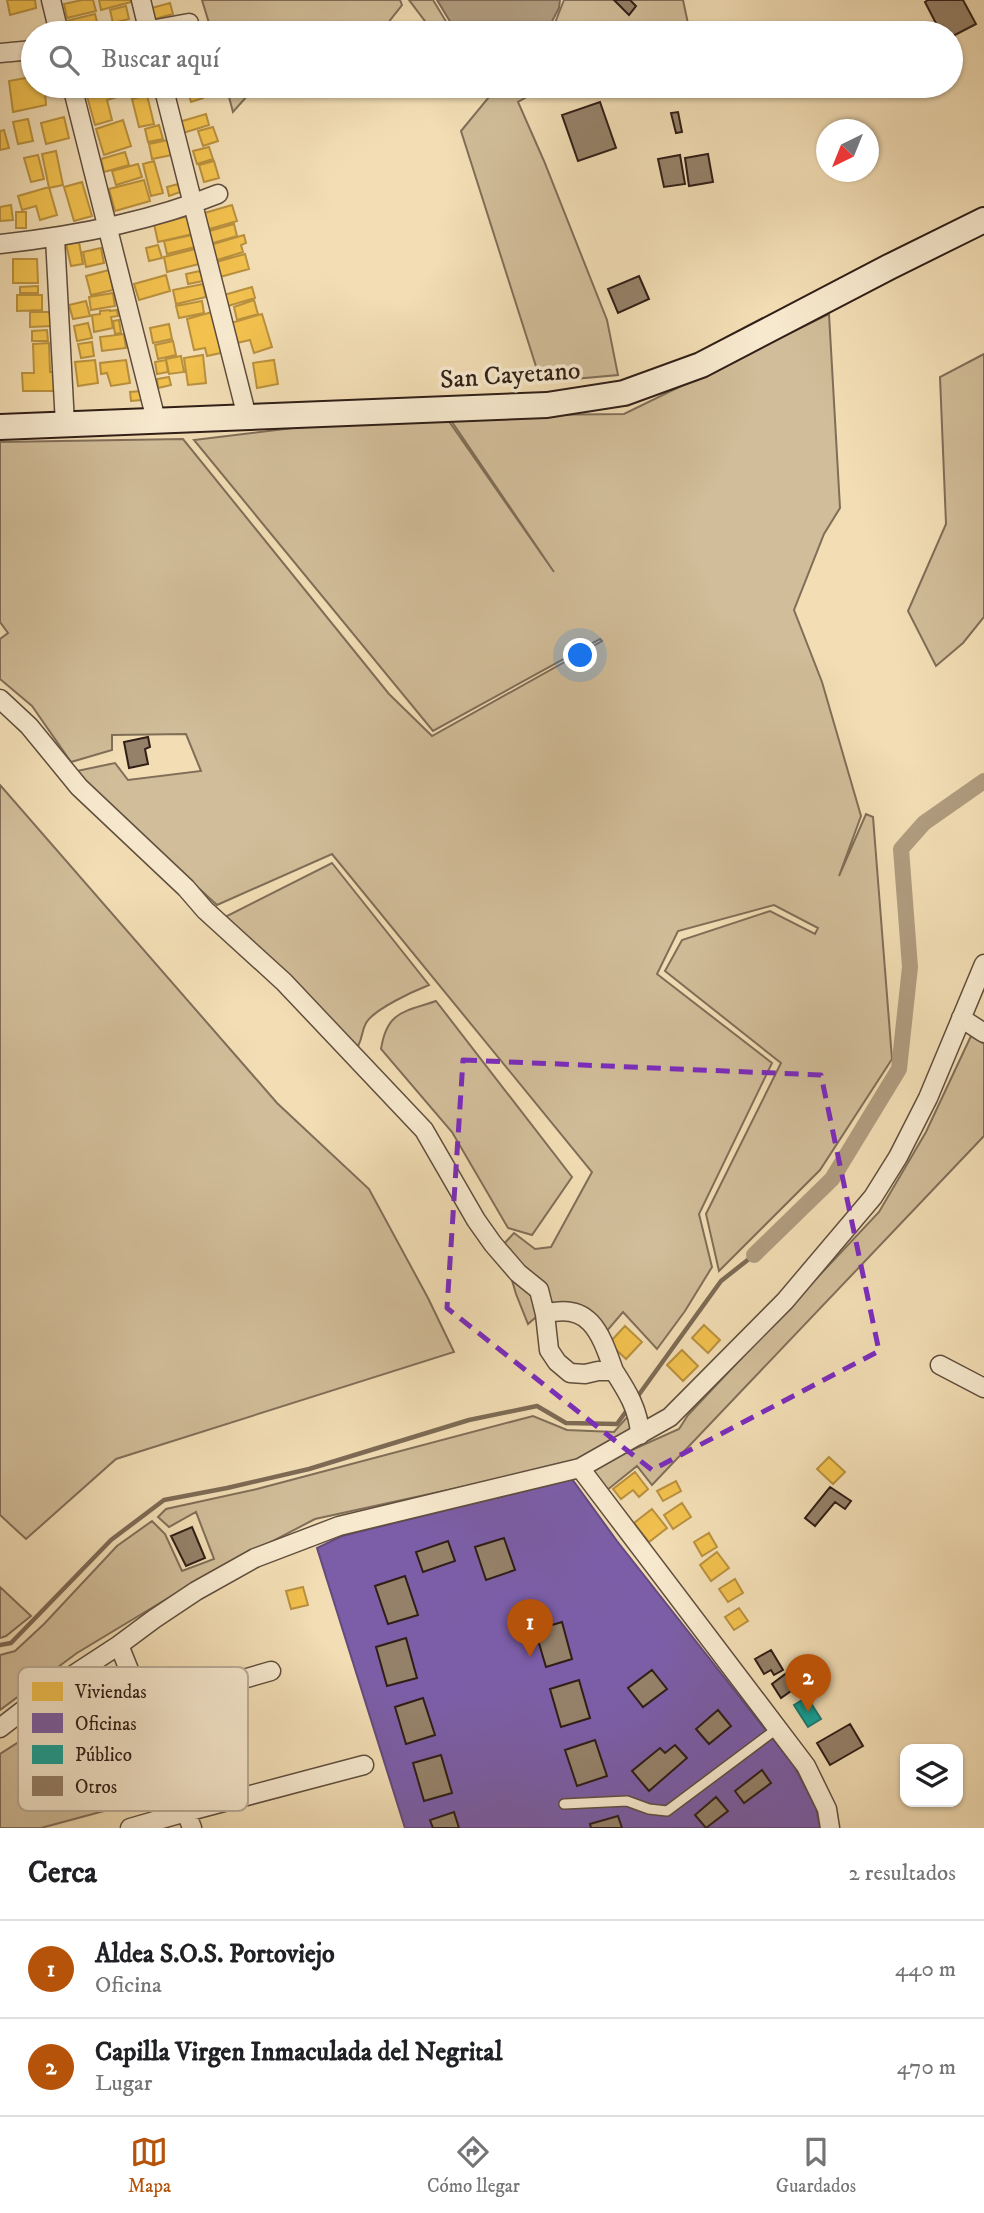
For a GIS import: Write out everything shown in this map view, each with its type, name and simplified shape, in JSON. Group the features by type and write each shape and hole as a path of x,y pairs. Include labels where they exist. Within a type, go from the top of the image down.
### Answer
{"main road":[{"name":"San Cayetano","path":"0,427 547,405 624,393 701,365 984,220"}],"street":[{"path":"51,0 56,21"},
{"path":"141,0 143,21"},
{"path":"0,53 21,51"},
{"path":"75,98 156,420"},
{"path":"166,98 247,417"},
{"path":"0,244 55,238 108,226 193,204 218,194"},
{"path":"55,238 65,424"},
{"path":"0,699 29,726 79,787 186,888 205,910 284,982 424,1130 476,1220 493,1244 518,1273 539,1290 549,1349 557,1362 570,1373 614,1371"},
{"path":"85,1667 196,1591 255,1558 340,1526 580,1468 670,1417 785,1301 873,1197 898,1157 928,1098 984,964"},
{"path":"961,1018 984,1033"},
{"path":"545,1314 560,1310 572,1312 597,1328 614,1371 628,1392 639,1419 639,1435"},
{"path":"940,1365 984,1388"},
{"path":"580,1468 806,1766 827,1809 830,1828"},
{"path":"119,1645 128,1667"},
{"path":"248,1678 271,1671"},
{"path":"0,1728 18,1714"},
{"path":"248,1801 364,1765"},
{"path":"130,1828 189,1820 218,1811"}],"lane":[{"path":"564,1804 627,1801 649,1809 667,1811 778,1728"}],"highlighted area":[{"path":"463,1060 821,1075 879,1351 652,1470 447,1308"}],"shaded area":[{"path":"202,0 400,0 402,5 389,21 208,21"},
{"path":"409,0 433,0 446,21 425,21"},
{"path":"437,0 560,0 552,21 450,21"},
{"path":"564,0 683,0 687,21 556,21"},
{"path":"229,98 245,98 233,112"},
{"path":"488,98 525,98 518,102 607,320 618,375 541,382 461,131"},
{"path":"829,314 840,508 824,534 794,610 822,682 861,816 839,876 866,814 873,817 892,1059 820,1170 719,1271 706,1214 781,1063 665,971 682,940 770,911 815,934 818,928 774,905 678,931 657,974 772,1063 699,1214 712,1267 657,1349 623,1312 606,1332 583,1316 552,1303 528,1324 502,1246 514,1233 535,1249 551,1247 592,1172 332,854 217,905 72,772 115,763 128,780 201,771 186,734 112,735 112,750 71,762 32,706 0,679 0,639 8,633 0,622 0,442 183,439 389,694 432,736 602,641 600,639 433,731 194,440 441,410 554,572 448,416 624,414"},
{"path":"984,354 984,617 963,643 936,666 908,611 946,524 940,377"},
{"path":"0,785 277,1103 369,1189 454,1352 116,1459 26,1539 0,1515"},
{"path":"332,863 429,985 395,1001 370,1018 353,1054 223,918"},
{"path":"436,1001 572,1177 532,1235 508,1228 452,1132 381,1049 384,1036 393,1020 406,1011"},
{"path":"971,1036 984,1044 984,1136 652,1485 637,1466 606,1491 587,1470 679,1429 688,1415 879,1212 926,1132"},
{"path":"629,1415 634,1436 576,1462 315,1519 198,1580 58,1667 18,1667 18,1697 0,1710 0,1655 15,1651 117,1546 152,1521 165,1534 182,1571 214,1559 196,1512 169,1527 158,1517 166,1509 257,1489 533,1416 567,1430 614,1432"},
{"path":"0,1587 31,1616 0,1638"},
{"path":"18,1742 18,1811 104,1811 41,1828 0,1828 0,1754"}],"building: Viviendas":[{"path":"7,0 35,0 36,8 10,15"},
{"path":"93,0 96,11 67,18 64,4"},
{"path":"99,0 130,0 131,2 101,10"},
{"path":"170,3 173,14 151,20 148,9"},
{"path":"126,6 129,19 113,21 110,10"},
{"path":"95,14 97,21 66,21"},
{"path":"21,79 21,98 45,98 46,105 13,112 9,81"},
{"path":"88,98 114,98 107,100 112,120 95,125"},
{"path":"148,98 154,124 139,127 132,99"},
{"path":"206,114 209,125 183,133 179,122"},
{"path":"64,117 69,138 46,144 41,123"},
{"path":"28,119 33,141 18,144 13,122"},
{"path":"123,120 131,146 104,155 96,129"},
{"path":"159,125 163,139 148,142 145,129"},
{"path":"213,127 218,141 203,146 198,131"},
{"path":"4,130 9,148 0,150 0,131"},
{"path":"168,140 172,155 152,159 149,144"},
{"path":"209,147 213,159 197,164 193,151"},
{"path":"56,151 63,185 49,188 42,154"},
{"path":"125,152 129,165 104,172 101,159"},
{"path":"38,155 44,179 31,182 24,158"},
{"path":"154,161 163,193 151,196 143,164"},
{"path":"214,161 219,178 204,182 199,165"},
{"path":"138,164 142,177 116,185 112,171"},
{"path":"144,180 150,201 115,211 109,189"},
{"path":"82,182 92,216 74,221 64,187"},
{"path":"178,184 180,192 169,196 167,187"},
{"path":"49,187 57,215 40,220 36,206 22,210 18,196"},
{"path":"11,205 13,220 0,221 0,207"},
{"path":"232,205 237,221 206,230 201,214"},
{"path":"16,212 26,212 26,228 16,228"},
{"path":"189,216 193,234 158,242 154,224"},
{"path":"234,224 237,236 210,244 206,232"},
{"path":"192,235 195,247 167,254 164,241"},
{"path":"244,235 246,243 241,245 243,252 214,261 210,245"},
{"path":"79,242 83,264 71,266 66,244"},
{"path":"158,245 162,258 149,261 146,248"},
{"path":"101,248 104,263 86,267 83,252"},
{"path":"195,249 199,264 167,272 164,257"},
{"path":"245,254 249,269 220,277 216,262"},
{"path":"13,259 37,259 38,283 13,283"},
{"path":"109,270 113,290 91,295 86,276"},
{"path":"200,271 203,281 188,284 186,274"},
{"path":"166,275 170,291 139,300 134,284"},
{"path":"203,284 206,297 176,304 173,290"},
{"path":"38,286 38,293 20,293 20,287"},
{"path":"252,287 255,298 228,306 224,295"},
{"path":"113,293 115,306 91,310 89,297"},
{"path":"17,295 42,295 42,310 17,311"},
{"path":"254,300 258,314 237,320 234,307"},
{"path":"86,301 90,316 73,319 69,305"},
{"path":"202,301 204,313 179,318 176,306"},
{"path":"117,310 118,316 111,317 113,328 94,332 92,315"},
{"path":"30,312 53,312 53,326 30,327"},
{"path":"212,312 221,353 207,356 205,348 194,350 187,319"},
{"path":"262,314 272,347 254,353 250,340 237,343 231,323"},
{"path":"119,320 121,333 115,334 113,321"},
{"path":"88,323 92,338 77,341 74,326"},
{"path":"169,324 172,339 153,343 150,328"},
{"path":"47,330 48,341 32,341 32,331"},
{"path":"124,334 126,348 102,351 100,337"},
{"path":"173,341 176,355 158,359 155,345"},
{"path":"92,342 94,356 81,358 78,344"},
{"path":"49,343 54,391 23,391 22,373 34,373 33,344"},
{"path":"203,355 206,383 188,385 184,358"},
{"path":"181,356 184,372 169,374 166,359"},
{"path":"95,360 98,383 78,386 75,362"},
{"path":"126,360 130,383 111,386 107,373 101,374 100,363"},
{"path":"166,360 168,372 157,374 155,362"},
{"path":"274,360 278,384 257,388 253,363"},
{"path":"169,377 171,385 158,388 157,379"},
{"path":"141,391 142,400 131,401 130,392"},
{"path":"704,1325 720,1340 708,1353 692,1338"},
{"path":"625,1326 642,1342 626,1359 609,1343"},
{"path":"682,1350 698,1366 683,1381 667,1365"},
{"path":"829,1457 845,1472 833,1484 817,1469"},
{"path":"635,1472 648,1489 639,1497 633,1490 621,1499 613,1489"},
{"path":"676,1481 681,1491 663,1501 657,1491"},
{"path":"682,1503 691,1517 673,1529 664,1515"},
{"path":"652,1509 667,1528 649,1542 634,1523"},
{"path":"709,1533 717,1547 702,1556 694,1542"},
{"path":"717,1552 729,1568 711,1581 700,1565"},
{"path":"735,1579 743,1593 728,1602 719,1589"},
{"path":"303,1587 308,1605 291,1609 286,1591"},
{"path":"739,1608 748,1621 734,1630 725,1617"}],"building: Oficinas":[{"path":"572,1479 617,1541 794,1766 816,1808 820,1828 405,1828 317,1548 342,1536"}],"building: Público":[{"path":"807,1697 821,1719 808,1727 794,1705"}],"building: Otros":[{"path":"614,0 630,0 636,6 629,15"},
{"path":"963,0 976,24 963,31 963,21 935,21 925,2"},
{"path":"600,102 616,148 578,161 562,115"},
{"path":"678,112 682,132 676,133 671,113"},
{"path":"708,154 713,182 689,186 685,158"},
{"path":"680,155 685,184 664,187 658,159"},
{"path":"639,276 649,299 618,313 608,289"},
{"path":"148,737 150,747 145,749 148,764 129,768 124,742"},
{"path":"830,1487 851,1501 845,1509 835,1502 815,1526 805,1518"},
{"path":"192,1527 205,1558 186,1566 171,1536"},
{"path":"504,1538 515,1570 486,1580 475,1547"},
{"path":"448,1541 455,1561 423,1572 416,1552"},
{"path":"405,1576 418,1615 388,1624 375,1586"},
{"path":"562,1622 572,1659 546,1667 535,1630"},
{"path":"406,1638 417,1678 387,1686 376,1647"},
{"path":"771,1650 783,1670 774,1675 771,1670 764,1674 755,1659"},
{"path":"652,1670 667,1689 643,1707 628,1688"},
{"path":"788,1672 798,1686 781,1698 772,1684"},
{"path":"579,1680 590,1718 561,1727 550,1689"},
{"path":"423,1698 435,1735 406,1744 395,1707"},
{"path":"718,1710 731,1726 709,1744 696,1729"},
{"path":"850,1724 863,1746 830,1765 817,1743"},
{"path":"595,1740 607,1776 577,1786 565,1750"},
{"path":"675,1745 687,1758 649,1791 632,1771 660,1748 665,1753"},
{"path":"441,1755 452,1793 424,1801 413,1763"},
{"path":"762,1770 771,1783 744,1803 735,1791"},
{"path":"716,1797 728,1811 706,1828 695,1815"},
{"path":"454,1812 459,1828 433,1828 430,1820"},
{"path":"618,1816 622,1828 591,1828 590,1824"}],"waterway":[{"path":"754,1255 832,1179 899,1069 910,967 901,849 924,823 984,781"},
{"path":"635,1400 721,1281 754,1255"},
{"path":"0,1645 11,1643 111,1540 164,1500 309,1469 469,1420 537,1406 566,1423 617,1424 630,1406"}],"place":[{"name":"Aldea S.O.S. Portoviejo","path":"530,1657"},
{"name":"Capilla Virgen Inmaculada del Negrital","path":"808,1712"}]}
